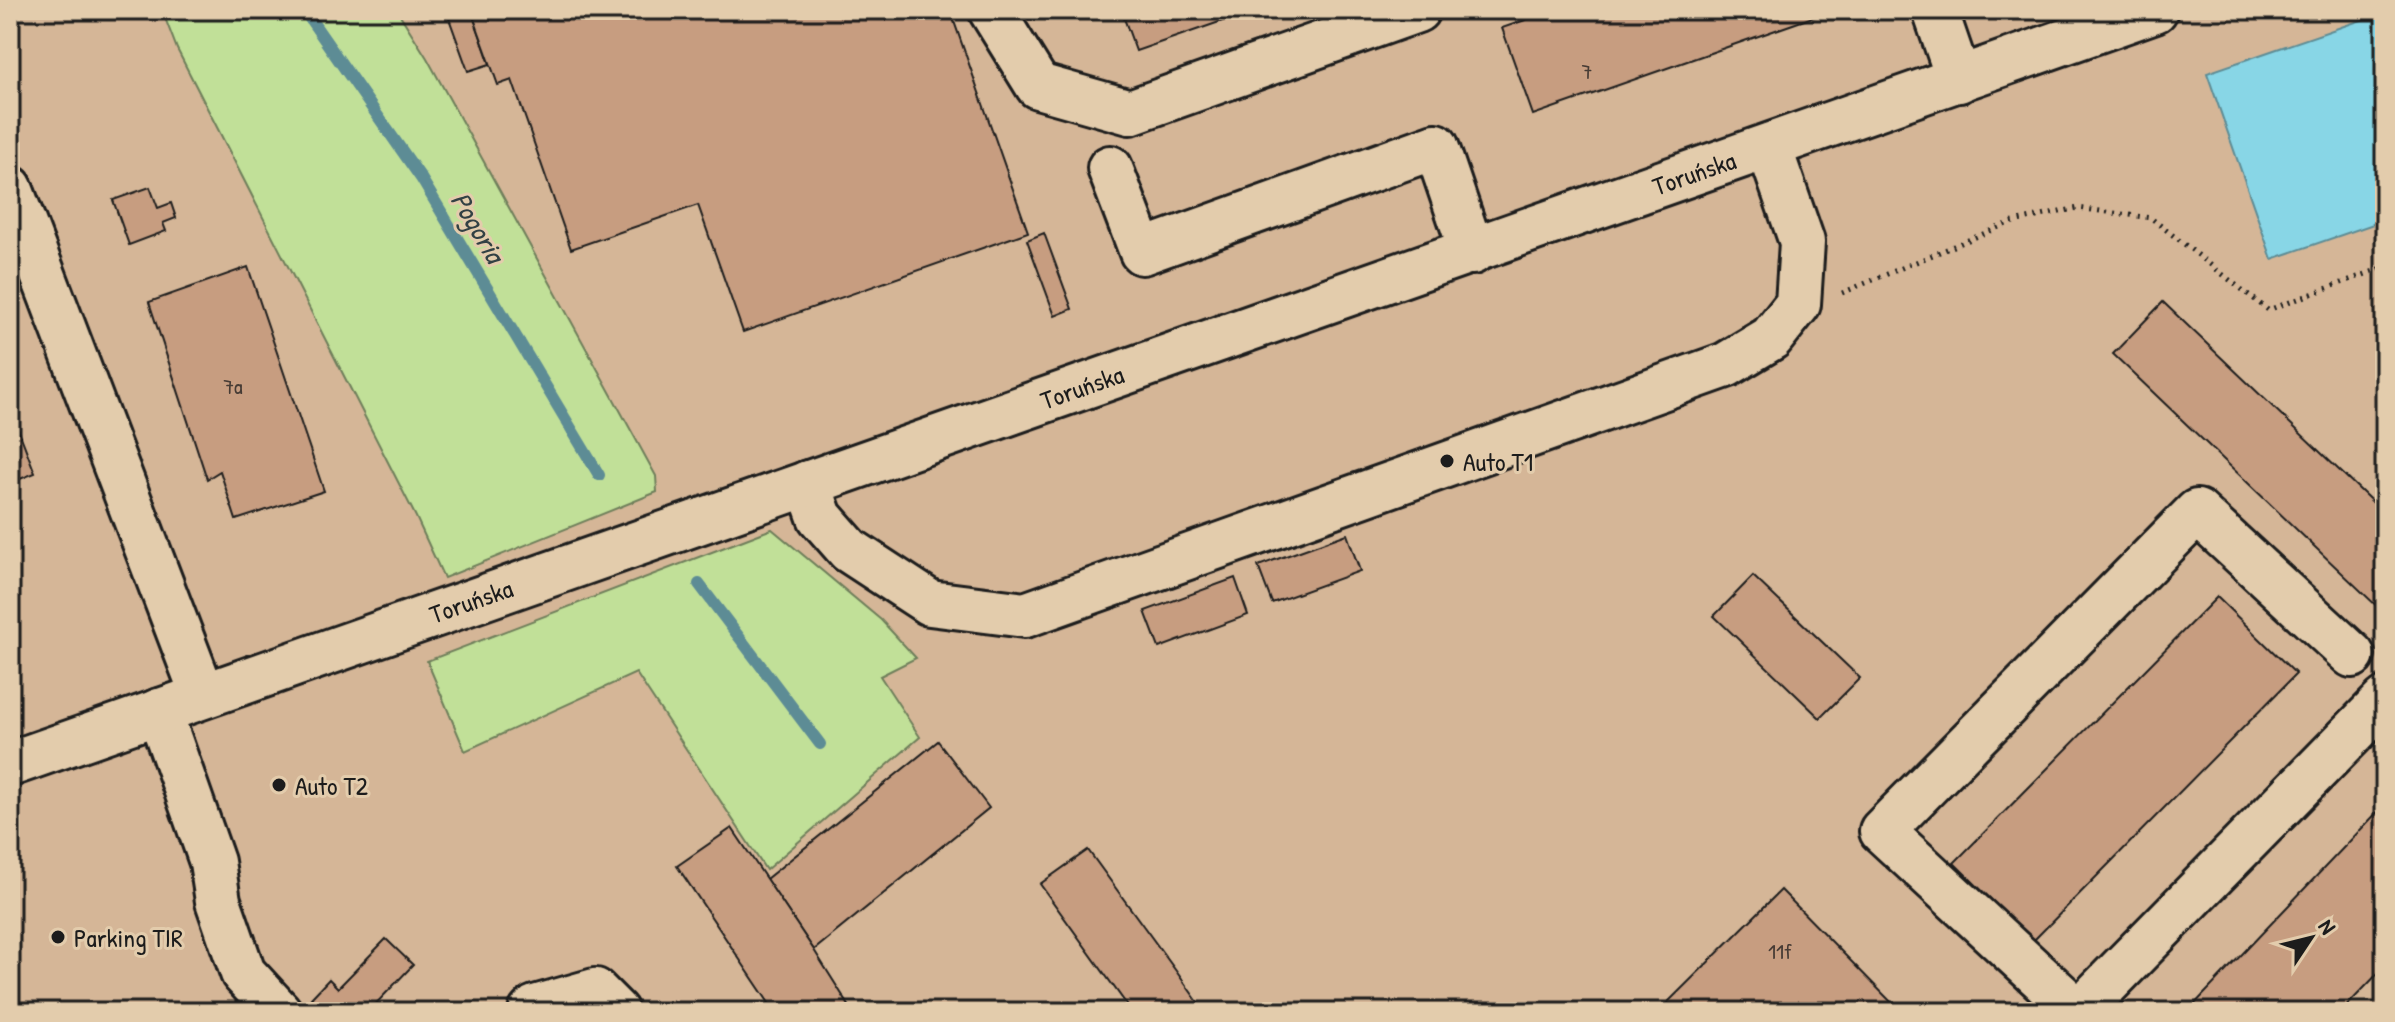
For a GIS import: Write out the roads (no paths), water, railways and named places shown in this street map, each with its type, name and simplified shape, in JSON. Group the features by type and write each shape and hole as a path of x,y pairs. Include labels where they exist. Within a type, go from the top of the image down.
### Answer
{"street":[{"path":"991,10 1038,86 1130,112 1417,10"},
{"path":"1935,10 1959,80"},
{"name":"Toruńska","path":"10,764 2155,10"},
{"path":"1110,168 1142,252 1436,146 1472,252"},
{"path":"808,483 820,517 849,550 930,603 1025,615 1726,365 1771,338 1798,304 1802,242 1769,147"},
{"path":"10,188 203,695"},
{"path":"2352,655 2197,512 1882,831 2079,1012 2385,700"},
{"path":"159,711 212,862 218,901 243,973 279,1012"},
{"path":"531,1012 535,1008 595,991 616,1012"}],"water":[{"path":"2385,12 2385,220 2272,259 2207,73"}],"waterway":[{"name":"Pogoria","path":"304,10 421,178 599,475"},
{"name":"Pogoria","path":"699,584 820,744"}],"place":[{"name":"Auto T1","path":"1447,461"},
{"name":"Auto T2","path":"279,785"},
{"name":"Parking TIR","path":"58,937"}]}
